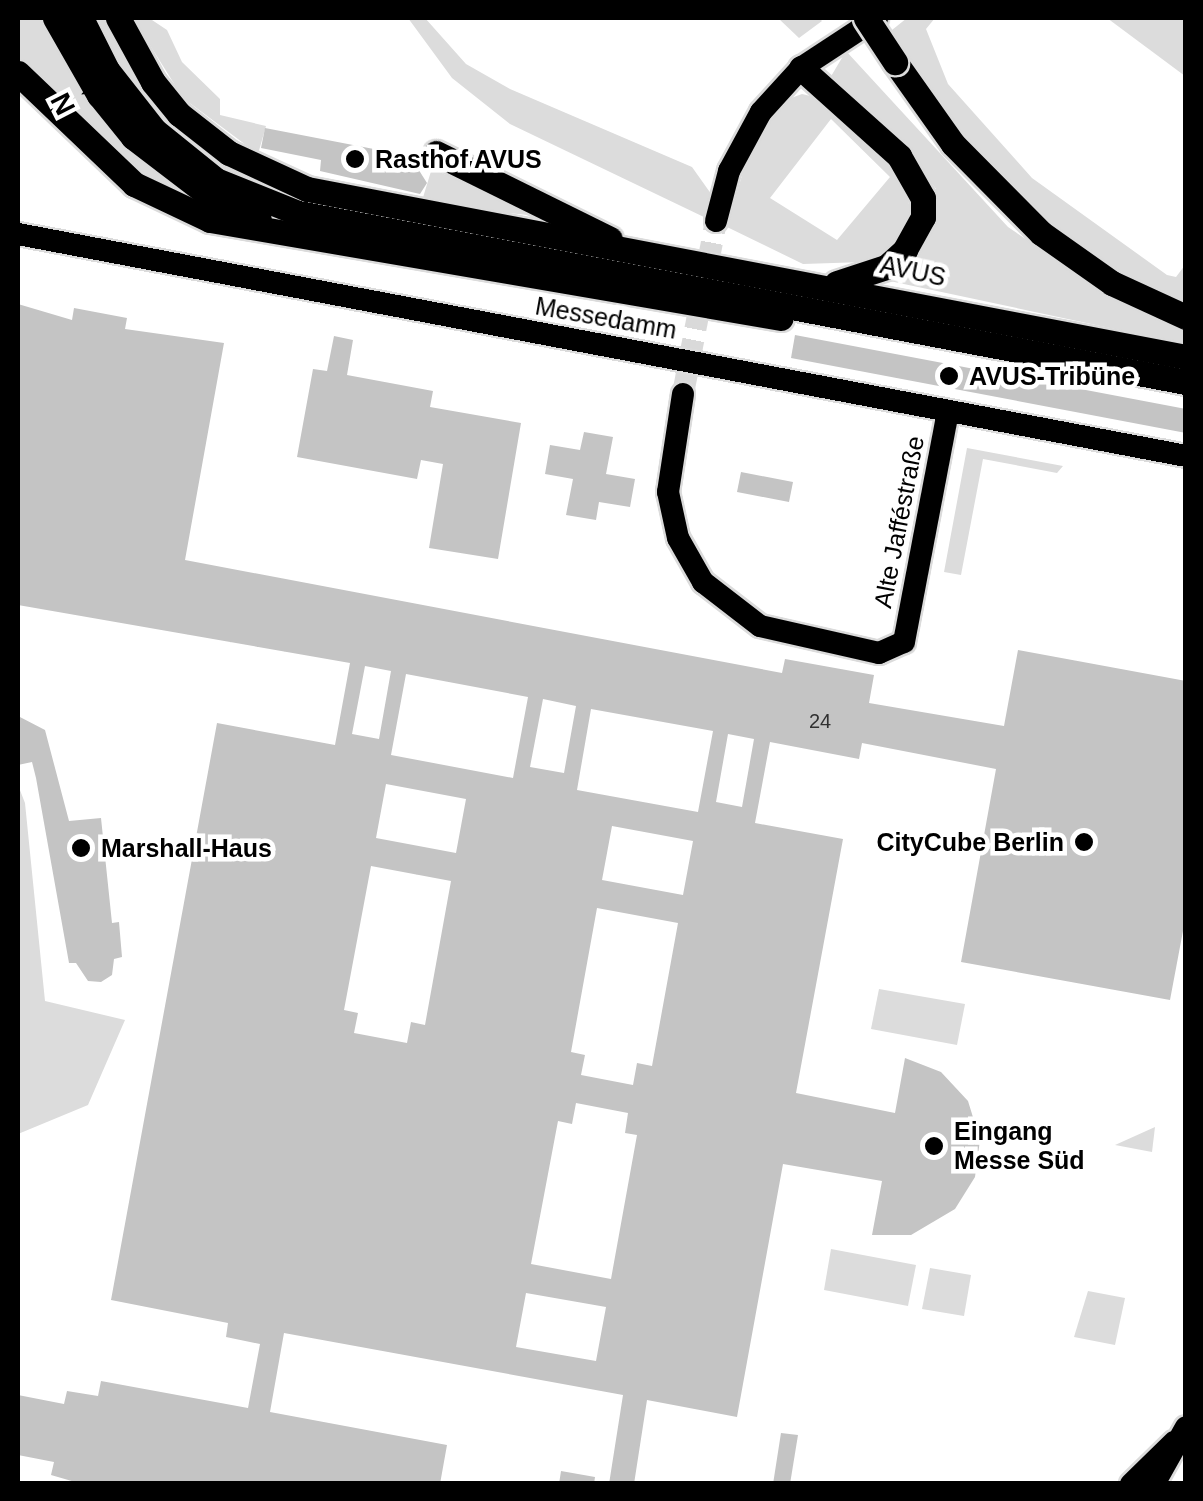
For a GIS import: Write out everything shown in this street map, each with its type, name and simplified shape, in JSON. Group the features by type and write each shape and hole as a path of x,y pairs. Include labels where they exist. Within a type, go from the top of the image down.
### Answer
{"highway":[{"path":"55,18 99,95 147,149 214,200 301,234"},
{"path":"81,18 132,107 194,165 243,193 357,226 956,334 1186,382"},
{"name":"AVUS","path":"118,18 153,82 180,114 264,172 365,204 830,285 1186,357"},
{"path":"866,18 953,144 1041,233 1112,283 1186,317"},
{"path":"800,68 899,156 923,198 923,217 906,250 866,277 830,285"},
{"path":"18,74 102,158 163,201 230,224 908,338 956,334"},
{"path":"18,94 58,116"},
{"path":"436,152 628,248"}],"main road":[{"path":"716,221 740,146 800,68 876,18"},
{"name":"Messedamm","path":"18,234 1186,456"},
{"name":"Alte Jafféstraße","path":"682,394 669,470 670,510 683,551 703,582 749,620 788,636 878,654 904,642 948,412"},
{"path":"1132,1484 1181,1433"},
{"path":"1154,1484 1181,1433"}],"shaded area":[{"path":"18,18 46,18 130,147 172,187 157,187 118,158 18,60"},
{"path":"94,18 106,18 144,88 233,173 160,120 124,74"},
{"path":"133,18 149,18 167,30 182,62 220,99 220,115 266,126 258,154 183,98"},
{"path":"408,18 425,18 466,64 510,89 692,167 714,198 706,218 510,124 452,78"},
{"path":"778,18 819,18 822,21 799,38"},
{"path":"907,18 935,18 926,29 948,84 1032,178 1167,275 1176,277 1185,265 1185,306 1135,287 1050,231 965,142 887,34"},
{"path":"1107,18 1185,18 1185,76"},
{"path":"846,51 1008,227 1107,294 1185,331 1185,344 885,280 919,256 935,222 936,189 901,142 830,78"},
{"path":"802,94 823,99 896,162 913,217 892,250 864,262 803,264 727,227 747,158 783,101","holes":["831,119 890,177 837,240 770,198"]},
{"path":"450,166 537,216 421,204 432,168 446,175"},
{"path":"967,448 1063,466 1057,473 983,459 961,575 944,572"},
{"path":"18,785 25,803 45,1001 125,1020 88,1105 18,1134"},
{"path":"879,989 965,1004 957,1045 871,1029"},
{"path":"1155,1127 1152,1152 1115,1145"},
{"path":"831,1249 916,1265 908,1306 824,1290"},
{"path":"930,1268 971,1275 964,1316 922,1309"},
{"path":"1088,1291 1125,1298 1115,1345 1074,1337"}],"building":[{"path":"265,128 410,156 427,183 420,194 320,171 321,160 261,148"},
{"path":"18,304 72,320 74,308 127,318 125,329 224,343 185,560 782,673 785,659 874,675 869,703 1004,726 1018,650 1186,681 1186,915 1170,1000 961,962 996,769 862,743 859,759 770,742 755,823 843,839 796,1093 895,1113 905,1058 941,1072 968,1101 980,1140 975,1177 955,1209 911,1235 872,1235 882,1181 783,1164 737,1417 647,1400 634,1484 609,1484 623,1395 284,1333 270,1412 447,1445 440,1484 82,1484 51,1475 54,1462 18,1455 18,1395 64,1404 67,1391 98,1396 101,1381 248,1408 260,1344 226,1337 228,1323 111,1300 217,723 335,745 350,663 18,605","holes":["365,666 391,671 379,739 352,734","406,674 528,697 513,778 391,755","543,699 576,706 564,773 530,767","591,709 713,731 698,812 577,790","728,734 754,739 742,807 716,802","386,784 466,799 456,853 376,838","612,826 693,841 683,895 602,880","371,866 451,881 425,1025 411,1022 407,1043 354,1033 358,1013 344,1010","597,908 678,923 652,1066 637,1063 633,1085 581,1075 585,1055 571,1052","576,1103 628,1113 625,1133 637,1135 611,1279 531,1264 558,1121 572,1124","526,1293 606,1307 596,1361 516,1347"]},
{"name":"AVUS-Tribüne","path":"795,335 1186,409 1186,433 791,358"},
{"path":"334,336 353,340 347,375 433,391 430,407 521,423 498,559 429,548 443,464 421,460 417,479 297,457 313,369 327,371"},
{"path":"584,432 613,437 606,474 635,479 630,507 599,502 596,520 566,515 573,479 545,474 550,445 580,450"},
{"path":"741,472 793,482 789,502 737,492"},
{"name":"Marshall-Haus","path":"18,716 45,730 69,821 101,818 112,923 119,922 122,957 114,959 112,975 101,982 88,981 76,963 69,963 32,762 18,765"},
{"path":"781,1433 798,1435 790,1484 773,1484"},
{"path":"561,1471 595,1477 594,1484 559,1484"}],"tunnel":[{"path":"683,394 716,221"}],"place":[{"name":"Rasthof AVUS","path":"355,159"},
{"name":"AVUS-Tribüne","path":"949,376"},
{"name":"CityCube Berlin","path":"1084,842"},
{"name":"Marshall-Haus","path":"81,848"},
{"name":"Eingang Messe Süd","path":"934,1146"}]}
